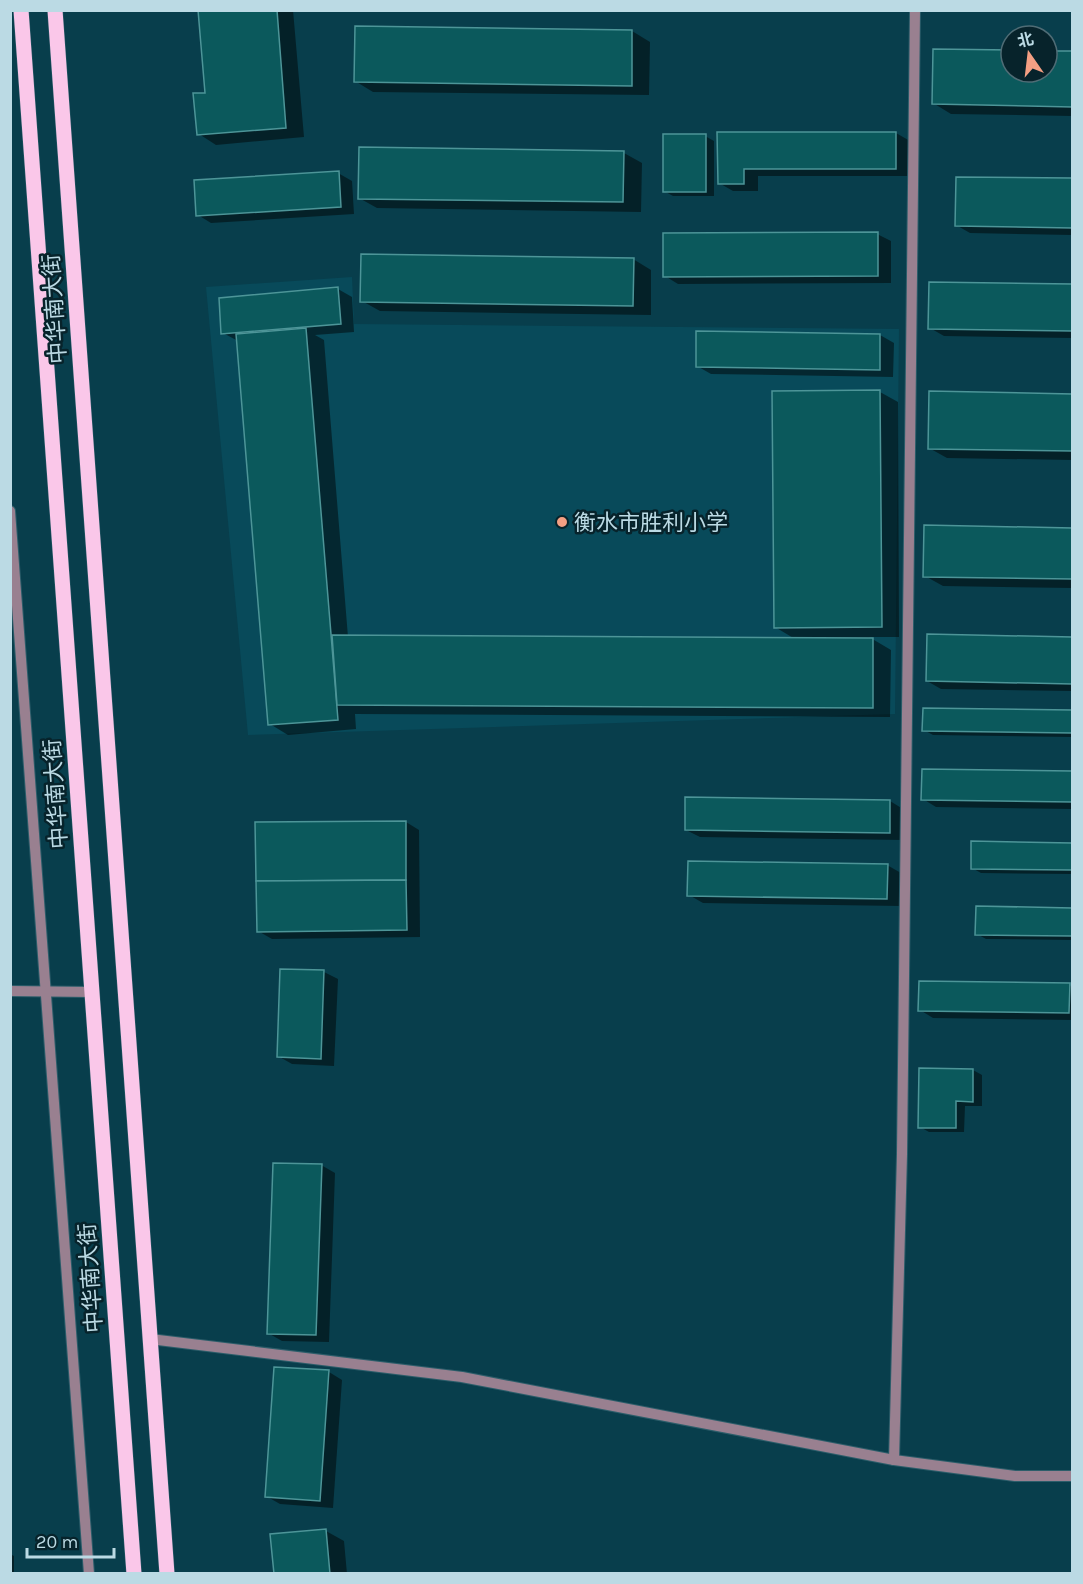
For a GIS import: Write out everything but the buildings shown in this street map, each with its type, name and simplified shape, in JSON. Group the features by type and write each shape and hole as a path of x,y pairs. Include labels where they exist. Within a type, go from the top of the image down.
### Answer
{"main road":[{"name":"中华南大街","path":"21,10 134,1574"},
{"name":"中华南大街","path":"55,10 167,1574"}],"street":[{"path":"894,1460 902,1154 915,10"},
{"path":"10,511 89,1574"},
{"path":"10,991 92,992"},
{"path":"150,1339 462,1377 894,1460 1015,1476 1072,1476"}],"shaded area":[{"name":"衡水市胜利小学","path":"352,277 354,324 899,329 895,714 248,735 206,287"}],"place":[{"name":"衡水市胜利小学","path":"562,522"}]}
